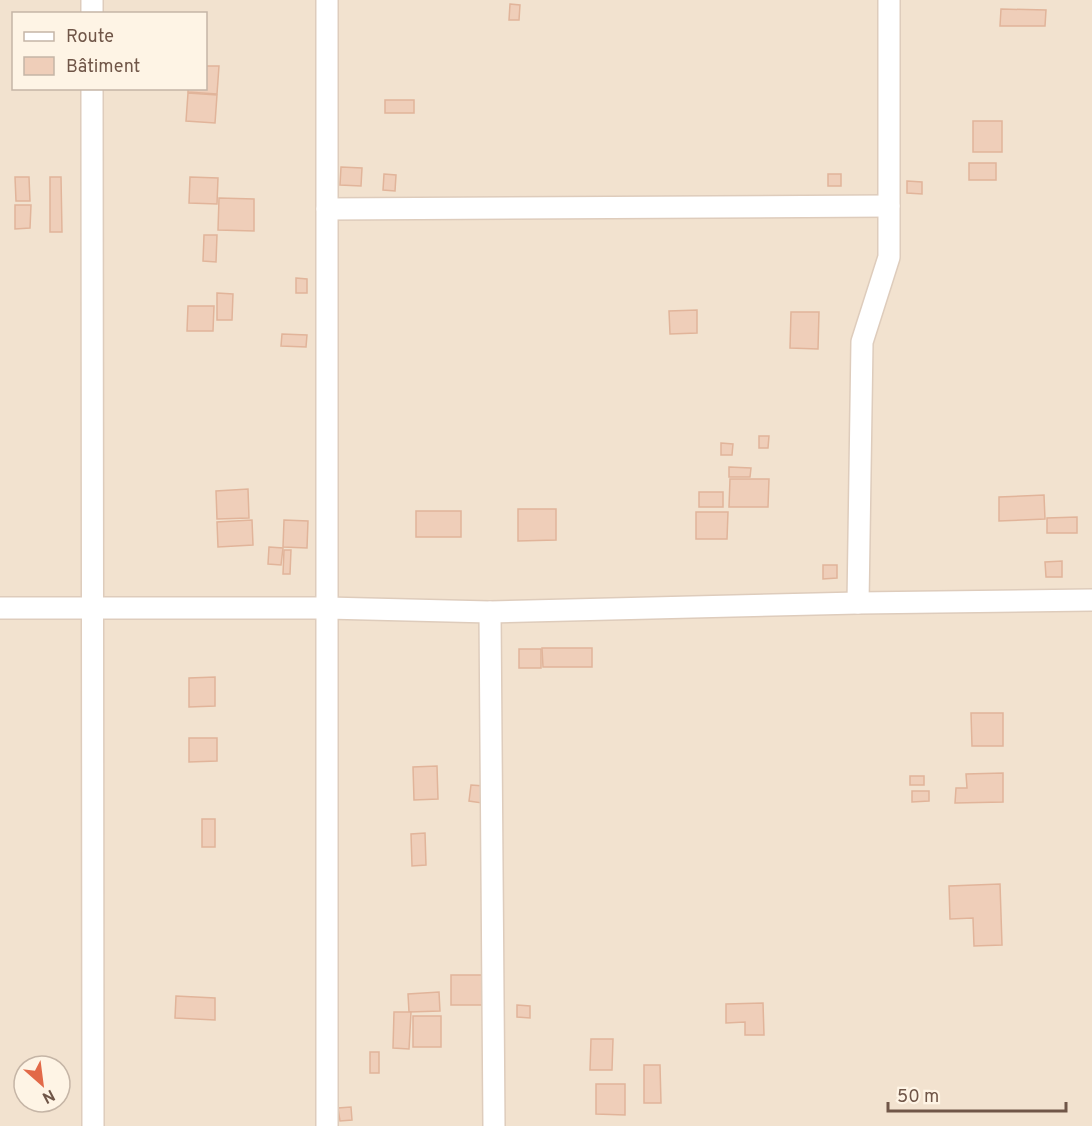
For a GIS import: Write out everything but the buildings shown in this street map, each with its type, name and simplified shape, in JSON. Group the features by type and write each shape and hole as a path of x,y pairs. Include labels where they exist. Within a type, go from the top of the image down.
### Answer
{"street":[{"path":"327,0 327,1126"},
{"path":"858,603 862,342 889,257 889,0"},
{"path":"92,90 93,1126"},
{"path":"327,209 889,206"},
{"path":"0,608 327,608 490,612 1092,600"},
{"path":"490,612 494,1126"}],"shaded area":[{"path":"0,0 1092,0 1092,1126 0,1126"}]}
